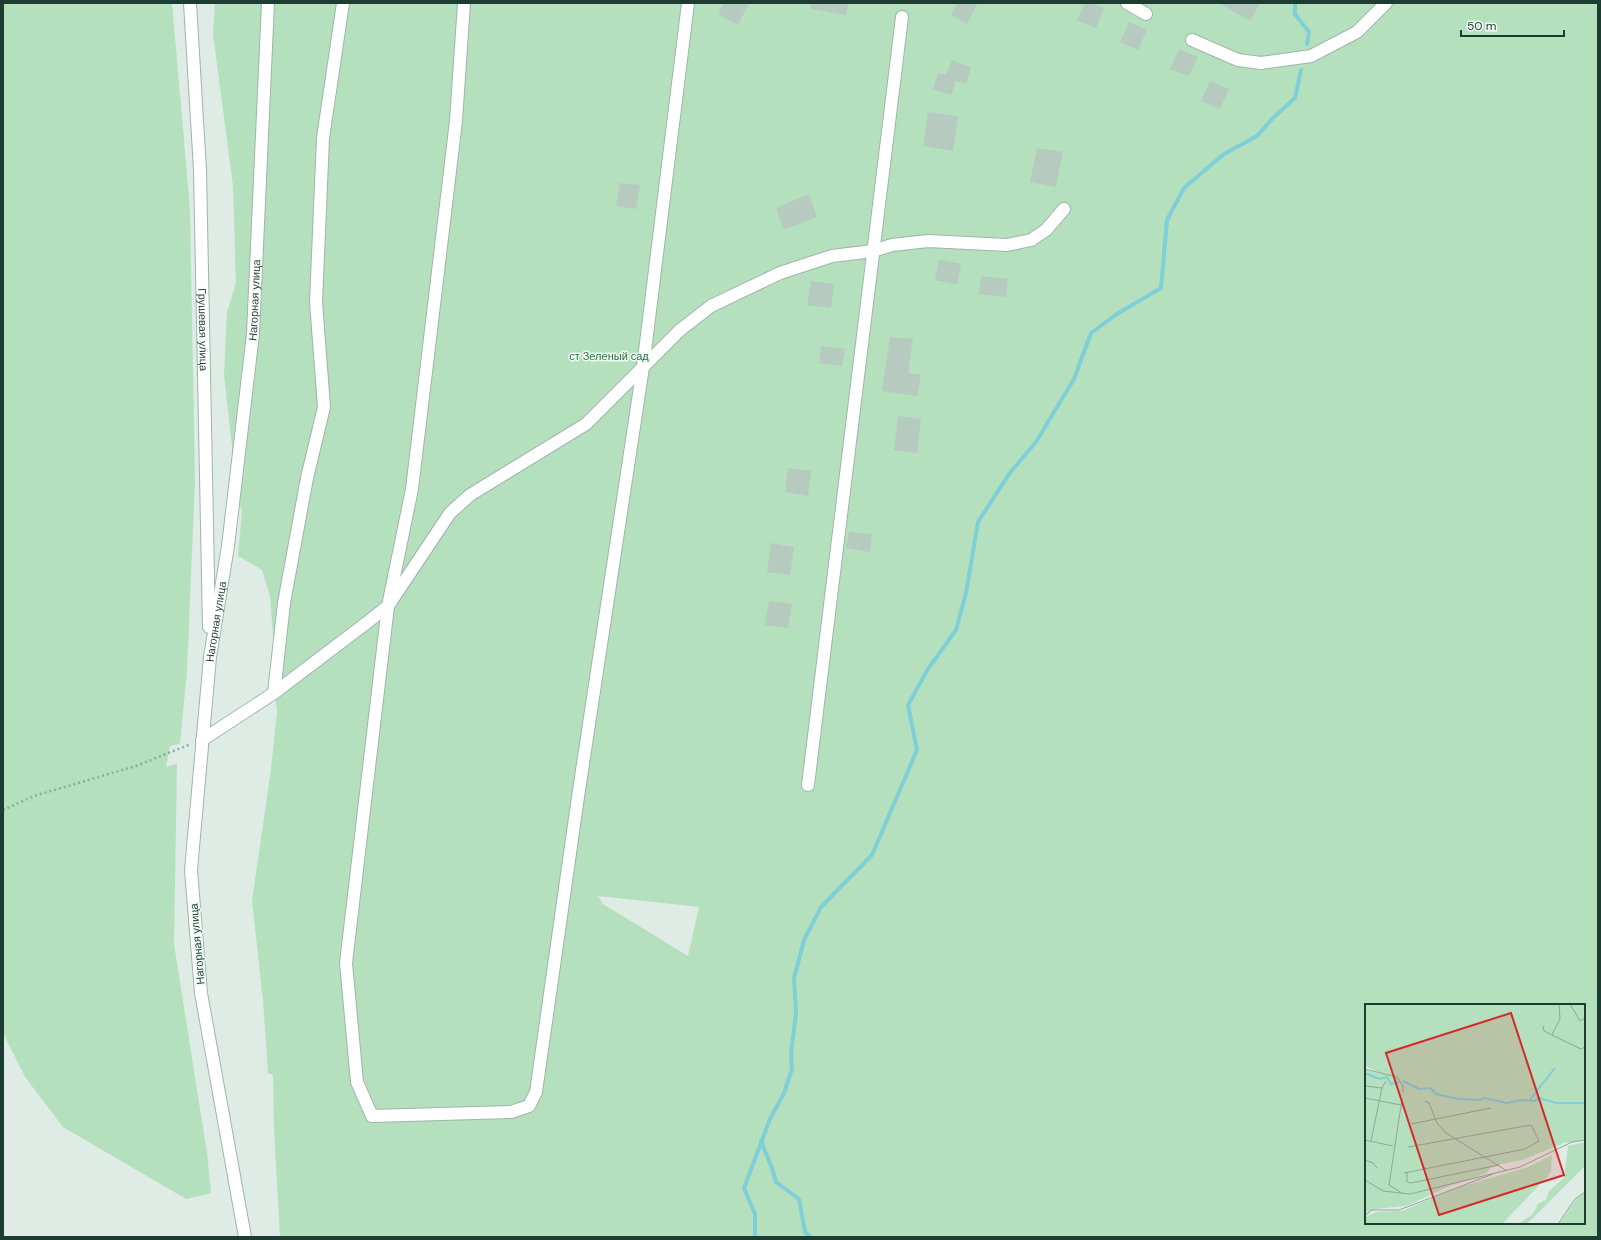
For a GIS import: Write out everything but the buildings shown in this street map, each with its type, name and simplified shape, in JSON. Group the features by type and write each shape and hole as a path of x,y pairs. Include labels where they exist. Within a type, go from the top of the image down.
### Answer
{"street":[{"name":"Грушевая улица","path":"190,3 200,170 210,657"},
{"name":"Нагорная улица","path":"245,1237 202,993 191,870 210,657 228,546 253,334 268,3"},
{"path":"274,693 284,603 307,478 324,407 316,302 322,138 343,3"},
{"path":"464,3 456,121 412,489 388,606 346,963 357,1082 372,1116 511,1112 529,1106 536,1092 578,797 643,367 688,3"},
{"path":"1127,3 1146,14"},
{"path":"1192,40 1238,60 1261,63 1312,56 1357,32 1386,3"},
{"path":"808,784 902,17"},
{"path":"202,740 274,693 388,606 450,513 470,495 586,424 680,330 711,306 780,273 832,256 873,251 892,245 928,241 1007,245 1031,240 1046,230 1064,209"}],"path":[{"path":"3,810 34,796 136,766 202,740"}],"green space":[{"path":"3,3 172,3 190,209 195,481 187,671 180,744 170,746 166,767 177,764 174,944 207,1153 211,1193 186,1199 63,1127 25,1077 3,1033"},
{"name":"ст Зеленый сад","path":"215,3 1598,3 1598,1237 280,1237 274,1129 273,1075 268,1073 263,1001 252,901 271,769 277,711 275,697 275,662 270,596 262,570 238,556 242,511 238,499 224,375 227,312 236,283 233,186 213,34","holes":["598,896 699,907 688,956 603,904"]}],"waterway":[{"path":"1295,3 1295,14 1309,32 1307,44"},
{"path":"755,1237 755,1214 744,1188 770,1119 784,1093 792,1069 791,1053 796,1014 794,978 804,940 821,907 872,855 917,750 908,705 928,669 956,630 966,593 978,522 1009,474 1036,442 1074,379 1091,333 1117,314 1161,288 1167,220 1184,188 1224,154 1257,136 1273,118 1295,98 1301,70"},
{"path":"761,1141 776,1182 799,1199 805,1232 810,1237"}]}
